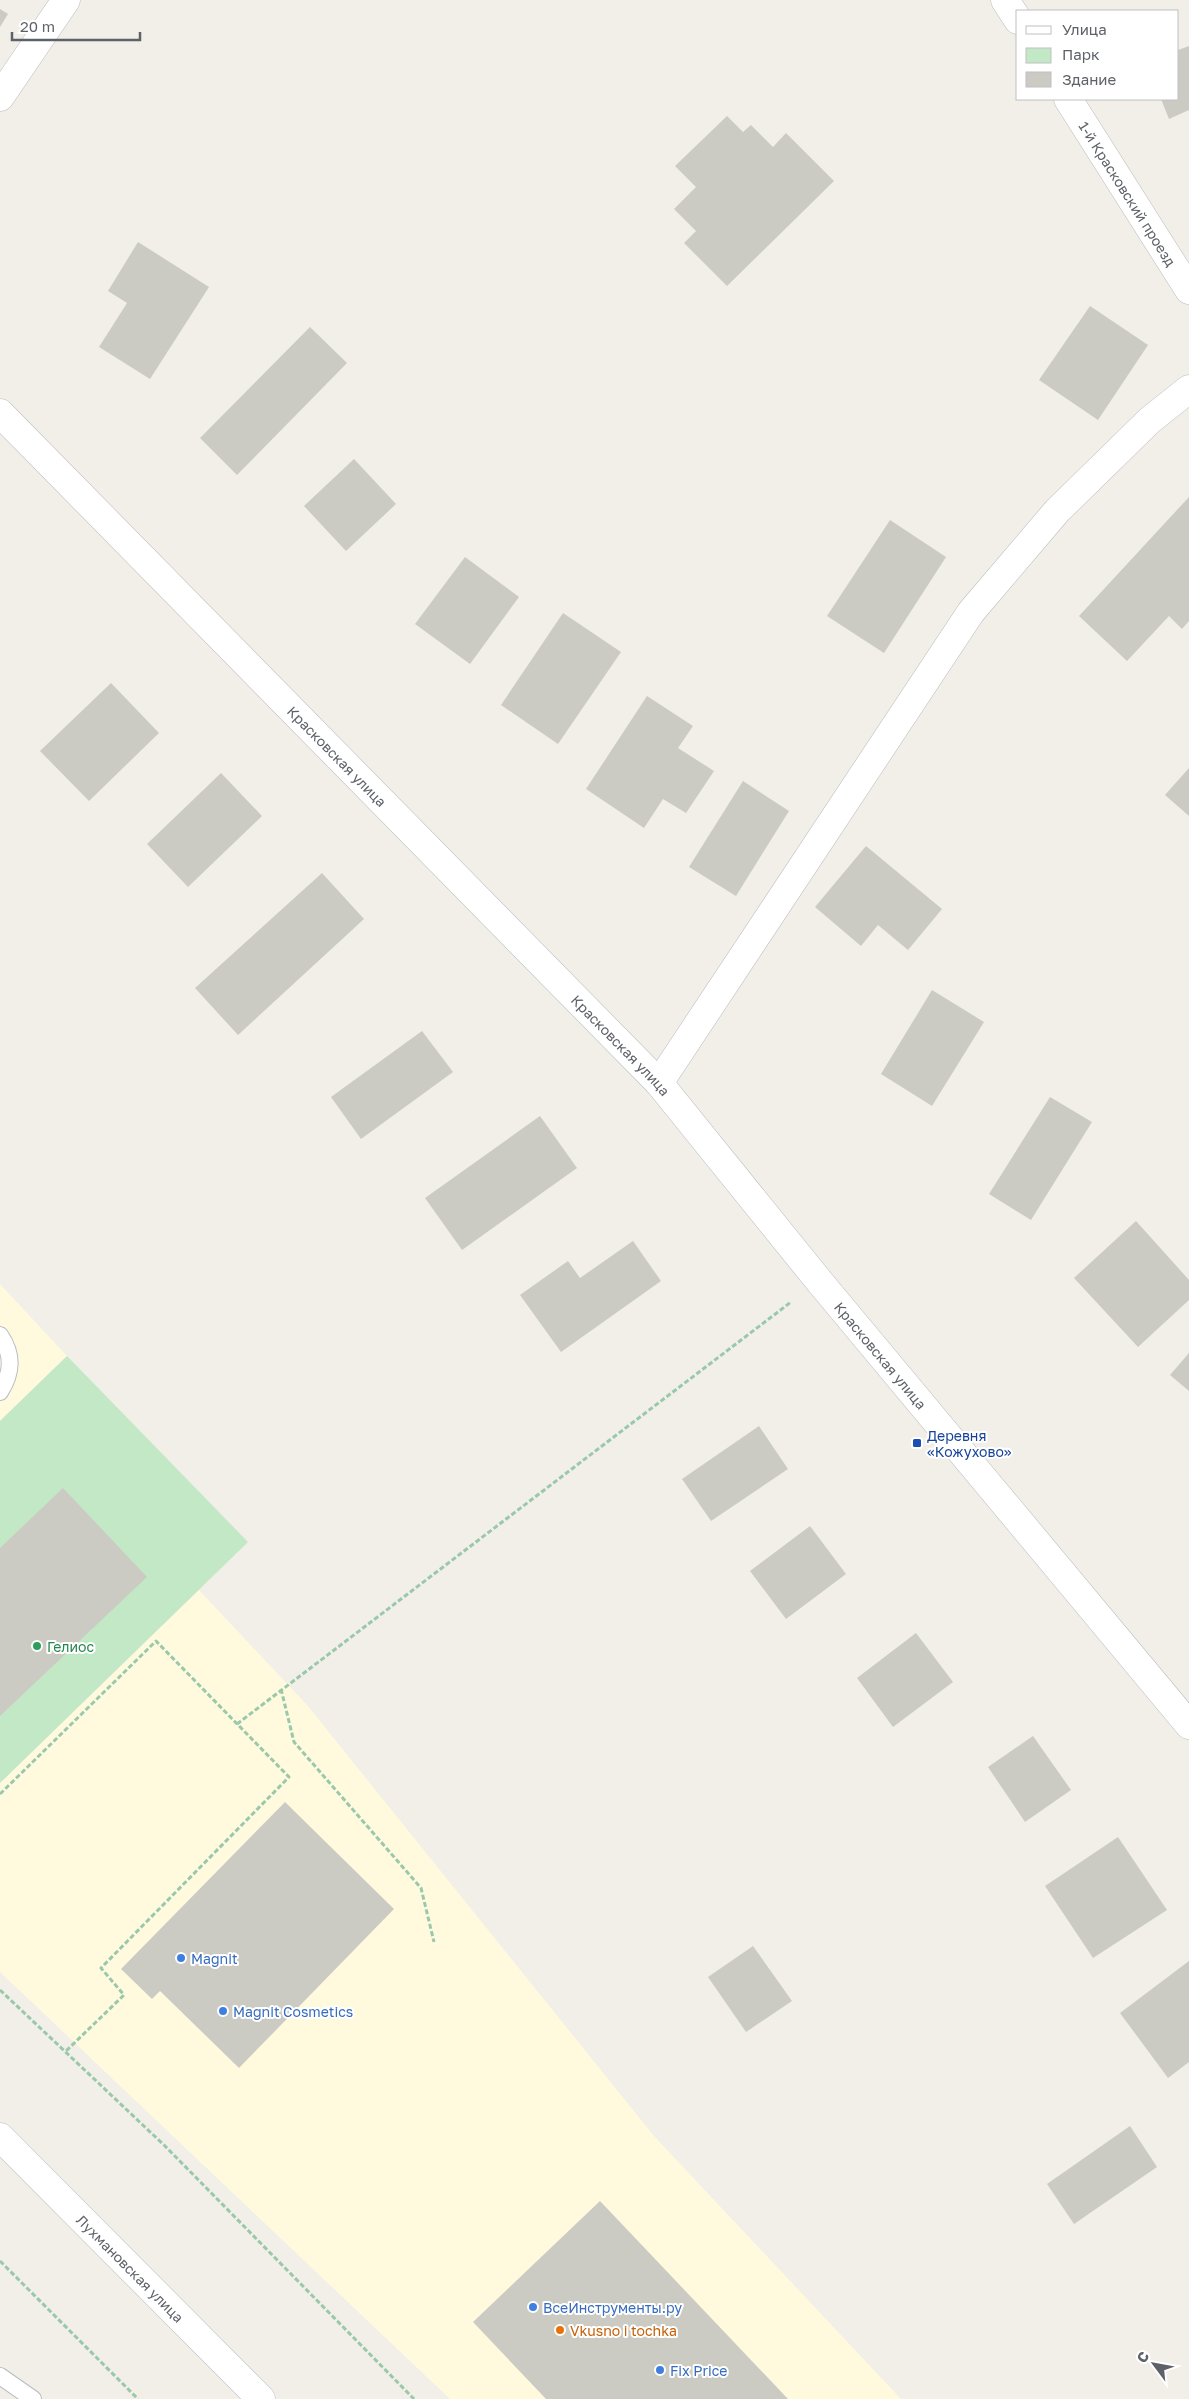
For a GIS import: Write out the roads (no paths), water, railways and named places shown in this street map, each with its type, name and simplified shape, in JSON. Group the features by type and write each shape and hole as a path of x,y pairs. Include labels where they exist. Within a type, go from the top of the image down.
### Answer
{"street":[{"path":"0,97 66,0"},
{"path":"1005,0 1016,17"},
{"name":"1-й Красковский проезд","path":"1069,100 1189,290"},
{"path":"659,1082 971,612 1057,511 1150,420 1189,389"},
{"name":"Красковская улица","path":"0,413 659,1082 819,1281 1189,1725"},
{"name":"Лухмановская улица","path":"0,2136 261,2399"}],"lane":[{"path":"0,1335 8,1346 11,1363 8,1380 0,1392"},
{"path":"0,2376 33,2399"}],"place":[{"name":"Деревня «Кожухово»","path":"917,1443"},
{"name":"Гелиос","path":"37,1646"},
{"name":"Magnit","path":"181,1958"},
{"name":"Magnit Cosmetics","path":"223,2011"},
{"name":"ВсеИнструменты.ру","path":"533,2307"},
{"name":"Vkusno i tochka","path":"560,2330"},
{"name":"Fix Price","path":"660,2370"}]}
